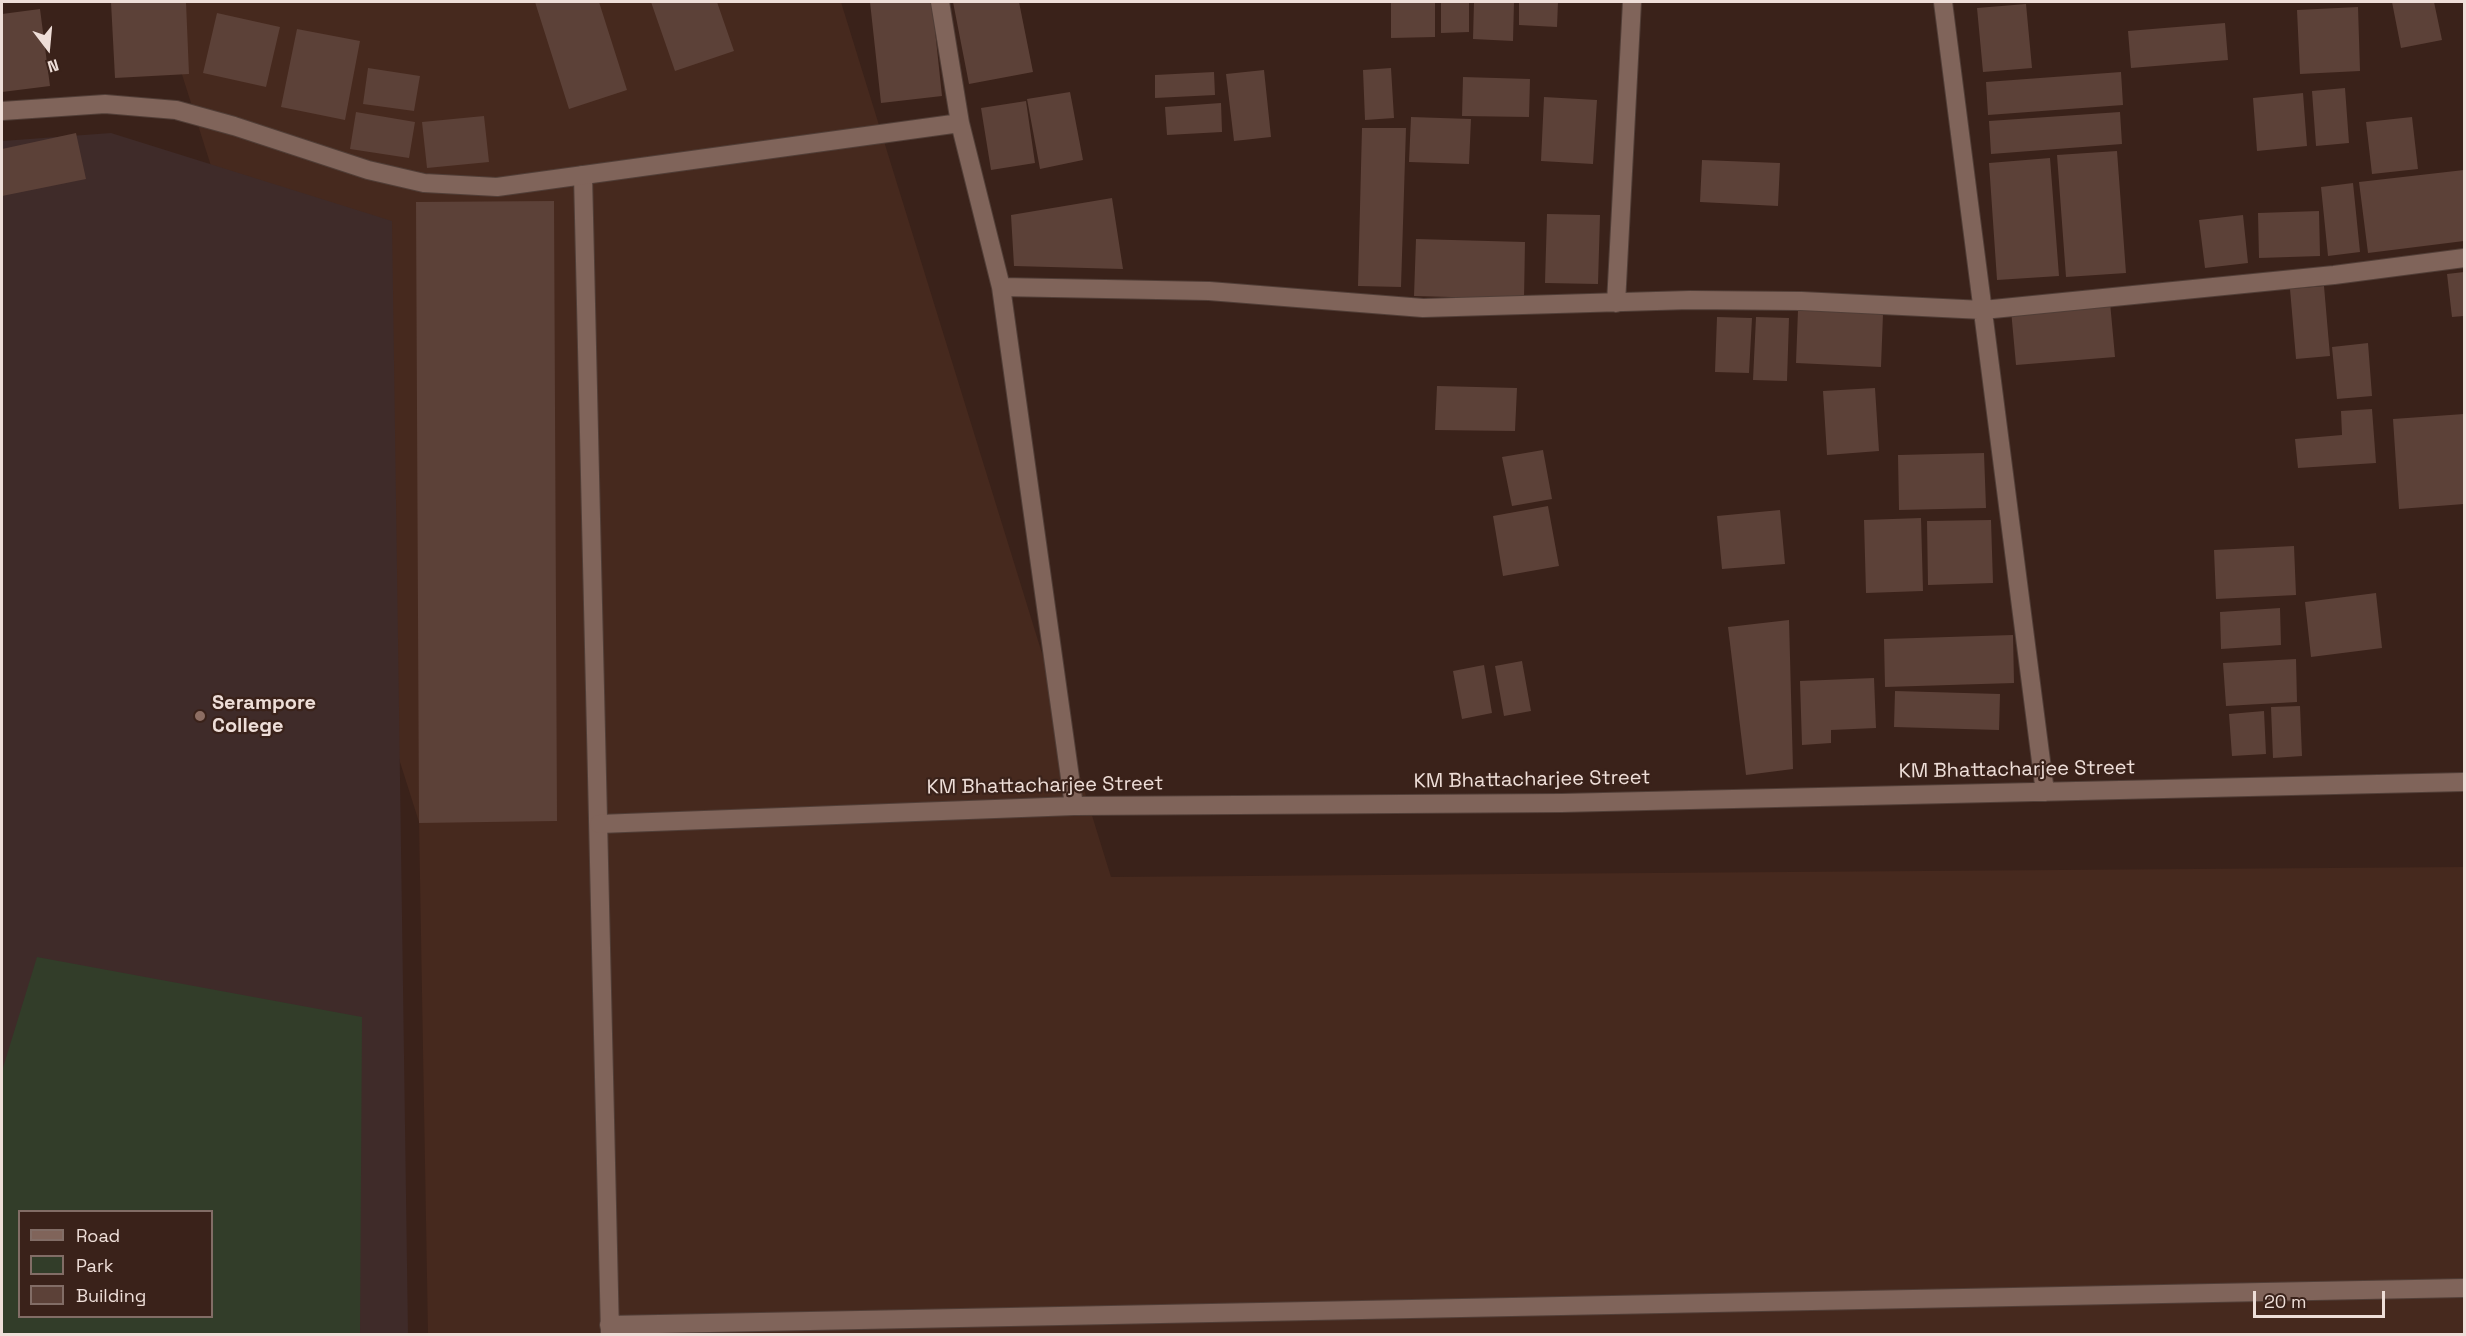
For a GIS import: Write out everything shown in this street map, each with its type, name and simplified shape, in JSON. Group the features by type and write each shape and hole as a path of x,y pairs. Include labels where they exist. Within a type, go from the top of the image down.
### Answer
{"street":[{"path":"940,2 960,123 1001,287 1074,806"},
{"path":"1616,303 1632,2"},
{"path":"1943,2 2045,792"},
{"path":"2,111 105,104 176,110 368,170 424,183 496,187 960,123"},
{"path":"583,175 610,1330 2464,1288"},
{"path":"1001,287 1209,291 1423,308 1800,301 1983,310 2334,275 2464,258"},
{"name":"KM Bhattacharjee Street","path":"599,824 1074,806 1561,803 2464,782"}],"shaded area":[{"path":"159,2 841,2 1111,877 2464,867 2464,1334 428,1334 419,822"},
{"name":"Serampore College","path":"111,133 392,221 408,1334 2,1334 2,141"}],"green space":[{"path":"37,957 362,1017 360,1334 2,1334 2,1071"}],"building":[{"path":"111,2 186,2 189,74 115,78"},
{"path":"535,2 599,2 627,90 569,109"},
{"path":"651,2 717,2 734,51 675,71"},
{"path":"870,2 932,2 942,96 881,103"},
{"path":"953,2 1019,2 1033,72 969,84"},
{"path":"1391,2 1435,2 1435,37 1391,38"},
{"path":"1441,2 1469,2 1469,32 1441,33"},
{"path":"1474,2 1514,2 1513,41 1473,39"},
{"path":"1519,2 1558,2 1557,27 1519,25"},
{"path":"2392,2 2434,2 2442,40 2401,48"},
{"path":"2026,4 2032,68 1983,72 1977,8"},
{"path":"2358,7 2360,71 2300,74 2297,10"},
{"path":"40,9 50,86 2,92 2,14"},
{"path":"217,13 280,27 266,87 203,73"},
{"path":"2225,23 2228,60 2131,68 2128,31"},
{"path":"297,29 360,41 345,120 281,107"},
{"path":"368,68 420,76 414,111 363,104"},
{"path":"1391,68 1394,118 1365,120 1363,70"},
{"path":"1264,70 1271,137 1234,141 1226,74"},
{"path":"1214,72 1215,95 1155,98 1155,75"},
{"path":"2121,72 2123,105 1988,115 1986,82"},
{"path":"1463,77 1530,79 1529,117 1462,116"},
{"path":"2345,88 2349,143 2316,146 2312,91"},
{"path":"1070,92 1083,160 1040,169 1027,99"},
{"path":"2303,93 2307,146 2257,151 2253,98"},
{"path":"1544,97 1597,100 1593,164 1541,161"},
{"path":"1026,101 1035,163 991,170 981,108"},
{"path":"1221,103 1222,132 1167,135 1165,107"},
{"path":"356,112 415,122 409,158 350,149"},
{"path":"2120,112 2122,144 1991,154 1989,121"},
{"path":"484,116 489,162 427,168 422,122"},
{"path":"1411,117 1471,119 1469,164 1409,162"},
{"path":"2412,117 2418,169 2372,174 2366,122"},
{"path":"1362,128 1406,128 1401,287 1358,286"},
{"path":"76,133 86,179 2,196 2,149"},
{"path":"2117,151 2126,273 2066,277 2057,155"},
{"path":"2050,158 2059,276 1997,280 1989,163"},
{"path":"1702,160 1780,163 1778,206 1700,202"},
{"path":"2464,170 2464,241 2368,253 2359,182"},
{"path":"2353,183 2360,252 2328,256 2321,187"},
{"path":"1112,198 1123,269 1014,266 1011,215"},
{"path":"554,201 557,821 419,823 416,202"},
{"path":"2319,211 2320,256 2259,258 2258,213"},
{"path":"1547,214 1600,215 1598,284 1545,283"},
{"path":"2243,215 2248,263 2205,268 2199,220"},
{"path":"1416,239 1525,242 1524,299 1414,296"},
{"path":"2464,272 2464,316 2452,317 2447,274"},
{"path":"2324,286 2330,356 2296,359 2290,289"},
{"path":"2110,302 2115,357 2016,365 2011,310"},
{"path":"1798,310 1883,314 1881,367 1796,363"},
{"path":"1717,317 1752,318 1749,373 1715,372"},
{"path":"1756,317 1789,318 1787,381 1753,380"},
{"path":"2368,343 2372,396 2337,399 2332,347"},
{"path":"1437,386 1517,388 1515,431 1435,430"},
{"path":"1875,388 1879,451 1827,455 1823,391"},
{"path":"2372,409 2376,463 2298,468 2295,439 2342,435 2341,411"},
{"path":"2464,414 2464,504 2399,509 2393,419"},
{"path":"1543,450 1552,499 1512,506 1502,457"},
{"path":"1984,453 1986,508 1899,510 1898,455"},
{"path":"1548,506 1559,566 1503,576 1493,516"},
{"path":"1780,510 1785,564 1722,569 1717,516"},
{"path":"1921,518 1923,591 1866,593 1864,520"},
{"path":"1991,520 1993,583 1928,585 1927,521"},
{"path":"2294,546 2296,595 2216,599 2214,550"},
{"path":"2376,593 2382,648 2311,657 2305,602"},
{"path":"2280,608 2281,645 2221,649 2220,612"},
{"path":"1789,620 1793,769 1746,775 1728,627"},
{"path":"2013,635 2014,683 1885,687 1884,639"},
{"path":"2296,659 2297,702 2226,706 2223,663"},
{"path":"1522,661 1531,711 1504,716 1495,666"},
{"path":"1484,665 1492,713 1462,719 1453,671"},
{"path":"1874,678 1876,728 1831,730 1831,743 1802,745 1800,681"},
{"path":"1895,691 2000,694 1999,730 1894,727"},
{"path":"2300,706 2302,756 2273,758 2271,707"},
{"path":"2264,711 2266,754 2232,756 2229,714"}],"place":[{"name":"Serampore College","path":"200,716"}]}
